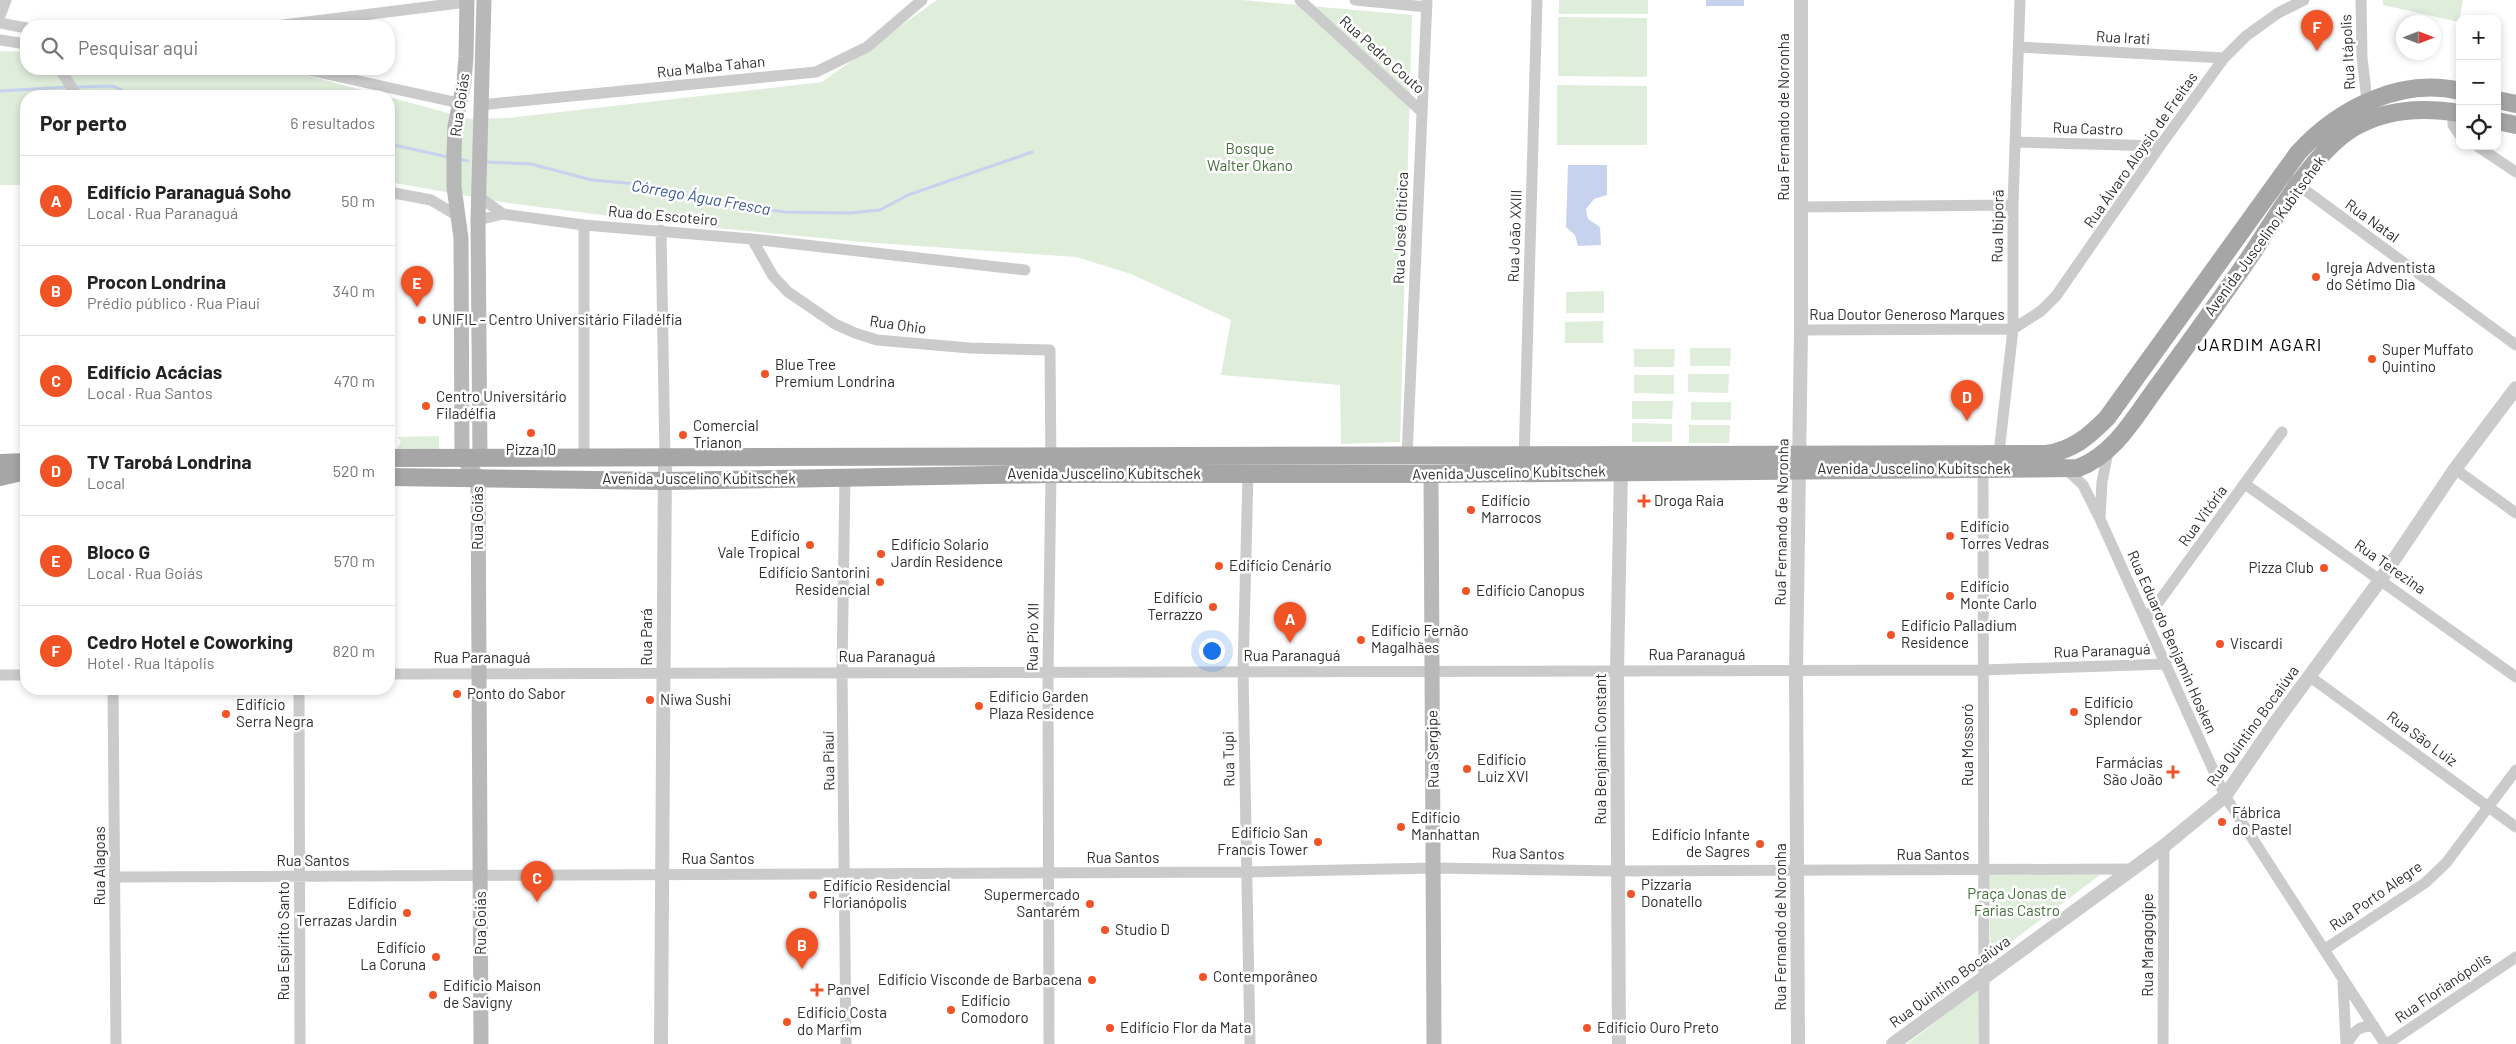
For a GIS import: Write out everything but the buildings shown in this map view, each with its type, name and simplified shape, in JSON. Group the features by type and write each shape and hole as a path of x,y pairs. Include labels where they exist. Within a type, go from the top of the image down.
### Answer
{"main road":[{"name":"Rua Goiás","path":"480,458 478,196 484,0"},
{"name":"Rua Goiás","path":"467,1 466,56 455,126 454,153 456,200 462,238 462,458 478,477 481,1044"},
{"name":"Avenida Juscelino Kubitschek","path":"395,477 478,477 664,482 845,477 1051,466 1414,457 1524,464 1798,462 2062,452 2093,433 2117,406 2298,153 2320,131 2366,102 2411,89 2441,88 2456,90"},
{"path":"2501,101 2516,104"},
{"path":"456,200 467,192 472,182 475,124 480,105"},
{"name":"Avenida Juscelino Kubitschek","path":"1798,462 1983,470 2067,470 2086,465 2108,452 2223,295 2299,186 2332,145 2343,135 2364,122 2407,111 2456,112"},
{"path":"462,238 468,226 478,220"},
{"path":"1999,453 2011,469"},
{"name":"Avenida Juscelino Kubitschek","path":"395,458 956,458 1051,466 1248,474 1431,474 1524,464"},
{"path":"845,477 852,469 866,466 919,466 956,458"},
{"path":"0,463 20,462"},
{"path":"0,477 20,472"},
{"name":"Rua Sergipe","path":"1431,474 1434,1044"},
{"path":"0,477 20,478"}],"street":[{"path":"0,16 6,0"},
{"name":"Rua Malba Tahan","path":"480,105 816,72 867,47 922,0"},
{"name":"Rua Pedro Couto","path":"1300,0 1421,111"},
{"path":"1355,0 1427,3"},
{"name":"Rua João XXIII","path":"1524,464 1537,0"},
{"name":"Rua Fernando de Noronha","path":"1798,1044 1796,670 1801,330 1801,0"},
{"name":"Rua Ibiporã","path":"1999,453 2013,329 2013,206 2020,0"},
{"name":"Rua Álvaro Aloysio de Freitas","path":"2013,329 2041,311 2056,296 2160,146 2224,58 2246,36 2278,13 2304,0"},
{"name":"Rua Itápolis","path":"2361,0 2362,57 2366,102"},
{"path":"321,20 467,1"},
{"name":"Rua José Oiticica","path":"1414,457 1421,111 1427,3"},
{"path":"0,23 20,27"},
{"path":"0,40 20,43"},
{"name":"Rua Irati","path":"2019,47 2224,58"},
{"path":"64,75 73,90"},
{"path":"331,75 459,103"},
{"path":"2456,112 2454,125 2456,128"},
{"name":"Rua Castro","path":"2016,142 2160,146"},
{"path":"2487,150 2516,172"},
{"name":"Rua Natal","path":"2283,174 2516,345"},
{"path":"395,193 431,200 456,200"},
{"path":"478,196 503,214"},
{"path":"431,200 458,216"},
{"path":"1800,207 2013,206"},
{"name":"Rua do Escoteiro","path":"478,220 503,214 584,225 752,239 1025,270"},
{"path":"584,225 584,457"},
{"name":"Rua Pará","path":"661,230 664,458 660,875 661,1044"},
{"name":"Rua Ohio","path":"752,239 774,276 788,292 835,324 856,333 878,340 961,348 1050,350"},
{"name":"Rua Doutor Generoso Marques","path":"1801,330 2013,329"},
{"name":"Rua Pio XII","path":"1049,1044 1048,672 1051,466 1050,350"},
{"name":"Rua Quintino Bocaiúva","path":"1893,1044 2164,846 2225,796 2309,676 2381,579 2455,469 2516,388"},
{"name":"Rua Vitória","path":"2146,618 2282,432"},
{"name":"Rua Eduardo Benjamin Hosken","path":"2100,519 2102,482 2108,452"},
{"path":"1983,470 1999,453"},
{"path":"1414,457 1431,474"},
{"name":"Rua Benjamin Constant","path":"1618,1044 1617,670 1621,463"},
{"path":"2455,469 2516,513"},
{"name":"Rua Mossoró","path":"1983,470 1984,1044"},
{"name":"Rua Eduardo Benjamin Hosken","path":"2067,470 2083,485 2100,519 2225,796 2386,1044"},
{"name":"Rua Tupi","path":"1248,474 1243,671 1250,1044"},
{"name":"Rua Piauí","path":"845,477 842,672 846,1044"},
{"name":"Rua Terezina","path":"2245,484 2381,579 2516,677"},
{"name":"Rua Paranaguá","path":"395,674 1983,670 2166,664"},
{"path":"0,675 20,675"},
{"name":"Rua São Luiz","path":"2309,676 2516,827"},
{"name":"Rua Alagoas","path":"113,695 116,1044"},
{"name":"Rua Espírito Santo","path":"299,695 300,1044"},
{"name":"Rua Porto Alegre","path":"2325,949 2426,883 2446,863 2516,770"},
{"name":"Rua Maragogipe","path":"2163,1044 2164,846"},
{"name":"Rua Santos","path":"116,877 1246,872 1434,868 1617,871 2130,869"},
{"name":"Rua Florianópolis","path":"2386,1044 2516,958"},
{"path":"2343,980 2346,1044"},
{"path":"2346,1044 2355,1030 2364,1026 2374,1026"}],"green space":[{"name":"Bosque Walter Okano","path":"937,0 1242,0 1412,15 1400,442 1341,444 1340,385 1221,375 1231,320 1131,274 1076,257 863,242 665,223 508,203 395,183 395,99 470,119 508,118 822,82"},
{"path":"1559,0 1648,0 1648,14 1559,14"},
{"path":"2383,0 2463,0 2460,15 2456,15 2456,21 2441,18 2441,15 2428,15 2383,5"},
{"path":"1558,17 1647,18 1647,77 1558,76"},
{"path":"0,51 20,52 20,75 305,75 362,90 20,90 20,185 0,185"},
{"path":"1557,85 1647,86 1647,145 1557,145"},
{"path":"1604,291 1604,313 1566,313 1566,292"},
{"path":"1603,321 1603,343 1565,343 1565,322"},
{"path":"1690,348 1731,348 1730,366 1690,366"},
{"path":"1634,349 1675,349 1674,367 1634,367"},
{"path":"1688,374 1729,374 1728,393 1688,392"},
{"path":"1634,375 1674,375 1674,394 1634,393"},
{"path":"1632,401 1673,401 1672,419 1632,419"},
{"path":"1691,402 1731,402 1731,420 1691,420"},
{"path":"1632,423 1672,424 1672,442 1632,442"},
{"path":"1689,425 1730,425 1729,443 1689,443"},
{"path":"439,436 439,451 395,451 401,442 398,437"},
{"name":"Praça Jonas de Farias Castro","path":"1988,875 2100,875 1991,957"},
{"path":"1979,989 1978,1044 1907,1044"}],"water":[{"path":"1706,0 1744,0 1744,6 1706,6"},
{"path":"1568,165 1607,165 1607,195 1594,199 1586,209 1588,219 1600,227 1601,245 1578,246 1575,235 1566,227"}],"waterway":[{"name":"Córrego Água Fresca","path":"75,87 113,86 121,90"},
{"name":"Córrego Água Fresca","path":"0,91 68,87"},
{"name":"Córrego Água Fresca","path":"395,145 448,157"},
{"name":"Córrego Água Fresca","path":"485,162 531,164 592,180 659,186 689,197 784,212 849,213 880,210 908,195 1032,152"},
{"name":"Córrego Água Fresca","path":"458,159 468,161"}],"place":[{"name":"Cedro Hotel e Coworking","path":"2317,51"},
{"name":"Igreja Adventista do Sétimo Dia","path":"2316,277"},
{"name":"Bloco G","path":"417,307"},
{"name":"UNIFIL - Centro Universitário Filadélfia","path":"422,320"},
{"name":"Super Muffato Quintino","path":"2372,359"},
{"name":"Blue Tree Premium Londrina","path":"765,374"},
{"name":"Centro Universitário Filadélfia","path":"426,406"},
{"name":"TV Tarobá Londrina","path":"1967,421"},
{"name":"Pizza 10","path":"531,433"},
{"name":"Comercial Trianon","path":"683,435"},
{"name":"Droga Raia","path":"1644,501"},
{"name":"Edifício Marrocos","path":"1471,510"},
{"name":"Edifício Torres Vedras","path":"1950,536"},
{"name":"Edifício Vale Tropical","path":"810,545"},
{"name":"Edifício Solario Jardín Residence","path":"881,554"},
{"name":"Edifício Cenário","path":"1219,566"},
{"name":"Pizza Club","path":"2324,568"},
{"name":"Edifício Santorini Residencial","path":"880,582"},
{"name":"Edifício Canopus","path":"1466,591"},
{"name":"Edifício Monte Carlo","path":"1950,596"},
{"name":"Edifício Terrazzo","path":"1213,607"},
{"name":"Edifício Palladium Residence","path":"1891,635"},
{"name":"Edifício Fernão Magalhães","path":"1361,640"},
{"name":"Edifício Paranaguá Soho","path":"1290,643"},
{"name":"Viscardi","path":"2220,644"},
{"name":"Ponto do Sabor","path":"457,694"},
{"name":"Niwa Sushi","path":"650,700"},
{"name":"Edificio Garden Plaza Residence","path":"979,706"},
{"name":"Edifício Splendor","path":"2074,712"},
{"name":"Edifício Serra Negra","path":"226,714"},
{"name":"Edifício Luiz XVI","path":"1467,769"},
{"name":"Farmácias São João","path":"2173,772"},
{"name":"Fábrica do Pastel","path":"2222,822"},
{"name":"Edifício Manhattan","path":"1401,827"},
{"name":"Edifício San Francis Tower","path":"1318,842"},
{"name":"Edifício Infante de Sagres","path":"1760,844"},
{"name":"Pizzaria Donatello","path":"1631,894"},
{"name":"Edifício Residencial Florianópolis","path":"813,895"},
{"name":"Edifício Acácias","path":"537,902"},
{"name":"Supermercado Santarém","path":"1090,904"},
{"name":"Edifício Terrazas Jardin","path":"407,913"},
{"name":"Studio D","path":"1105,930"},
{"name":"Edifício La Coruna","path":"436,957"},
{"name":"Procon Londrina","path":"802,969"},
{"name":"Contemporâneo","path":"1203,977"},
{"name":"Edifício Visconde de Barbacena","path":"1092,980"},
{"name":"Panvel","path":"817,990"},
{"name":"Edifício Maison de Savigny","path":"433,995"},
{"name":"Edifício Comodoro","path":"951,1010"},
{"name":"Edifício Costa do Marfim","path":"787,1022"},
{"name":"Edifício Flor da Mata","path":"1110,1028"},
{"name":"Edifício Ouro Preto","path":"1587,1028"}],"district":[{"name":"JARDIM AGARI","path":"2260,345"}]}
